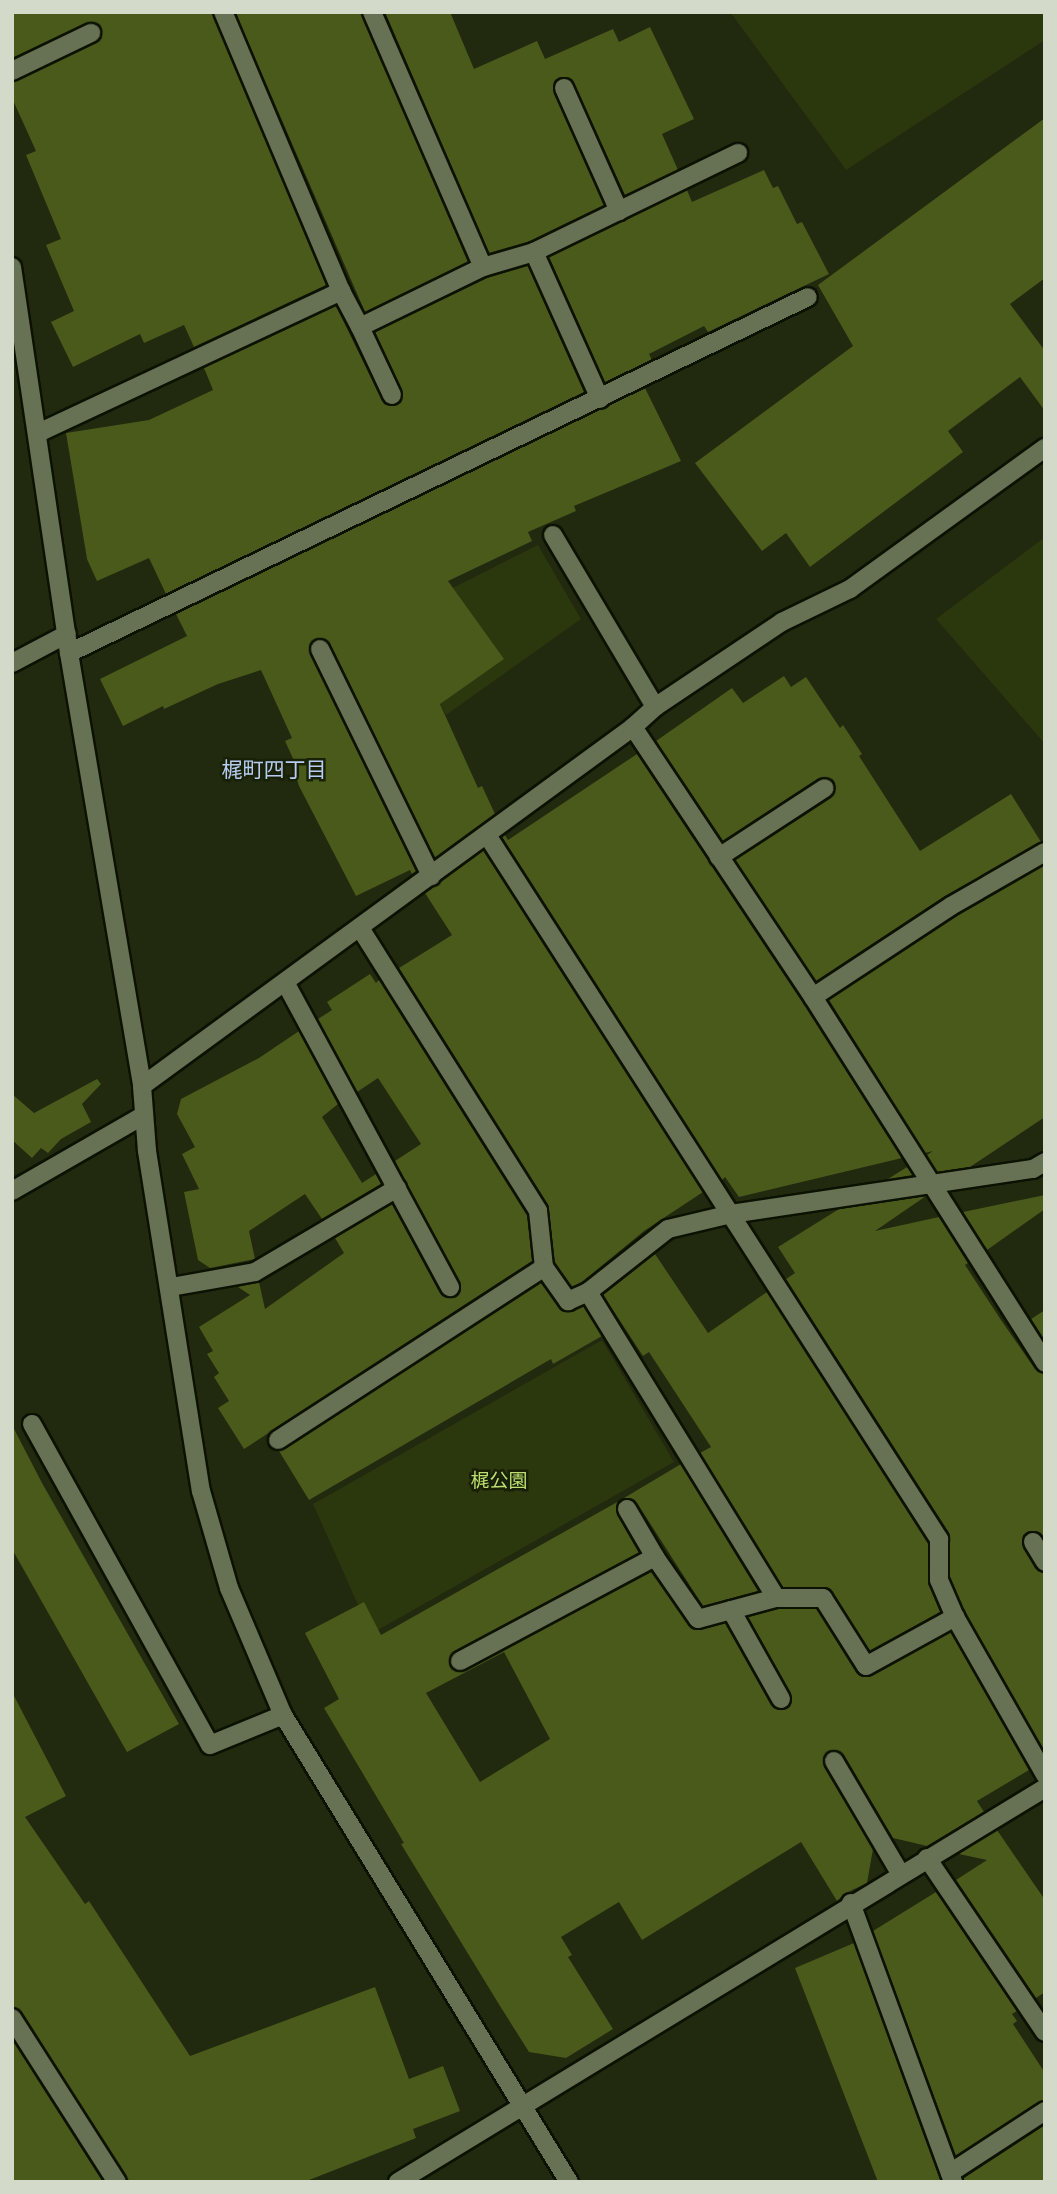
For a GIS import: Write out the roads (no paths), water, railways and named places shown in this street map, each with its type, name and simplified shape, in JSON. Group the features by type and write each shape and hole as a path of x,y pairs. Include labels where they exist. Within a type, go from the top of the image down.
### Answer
{"street":[{"path":"223,12 341,291 392,395"},
{"path":"372,12 482,267"},
{"path":"12,71 91,33"},
{"path":"564,88 619,211"},
{"path":"360,327 482,267 534,252 738,153"},
{"path":"534,252 600,400"},
{"path":"12,267 69,653 142,1086 147,1151 171,1287 201,1491 229,1588 283,1716 569,2182"},
{"path":"38,433 341,291"},
{"path":"69,653 600,400 808,297"},
{"path":"142,1086 487,835 655,707 782,622 850,589 1045,448"},
{"path":"553,535 655,707"},
{"path":"12,663 67,635"},
{"path":"320,649 431,876"},
{"path":"632,727 813,997 933,1182 1045,1363"},
{"path":"719,857 825,788"},
{"path":"487,835 939,1539 939,1580 956,1617 1045,1775"},
{"path":"813,997 951,906 1044,852"},
{"path":"360,928 538,1211 544,1267 569,1301 588,1292 668,1229 731,1214 1033,1169 1045,1162"},
{"path":"285,982 450,1287"},
{"path":"13,1190 144,1115"},
{"path":"171,1287 255,1272 397,1188"},
{"path":"278,1440 544,1267"},
{"path":"588,1292 776,1598"},
{"path":"32,1424 210,1745 283,1716"},
{"path":"627,1509 655,1557 698,1619 776,1598 823,1598 866,1666 956,1617"},
{"path":"1032,1542 1045,1562"},
{"path":"460,1661 655,1557"},
{"path":"731,1610 781,1699"},
{"path":"834,1761 900,1873"},
{"path":"398,2182 900,1873 1045,1788"},
{"path":"927,1858 1045,2032"},
{"path":"851,1903 951,2177 1045,2110"},
{"path":"12,2018 117,2182"}],"district":[{"name":"梶町四丁目","path":"274,770"}],"park label":[{"name":"梶公園","path":"499,1482"}]}
